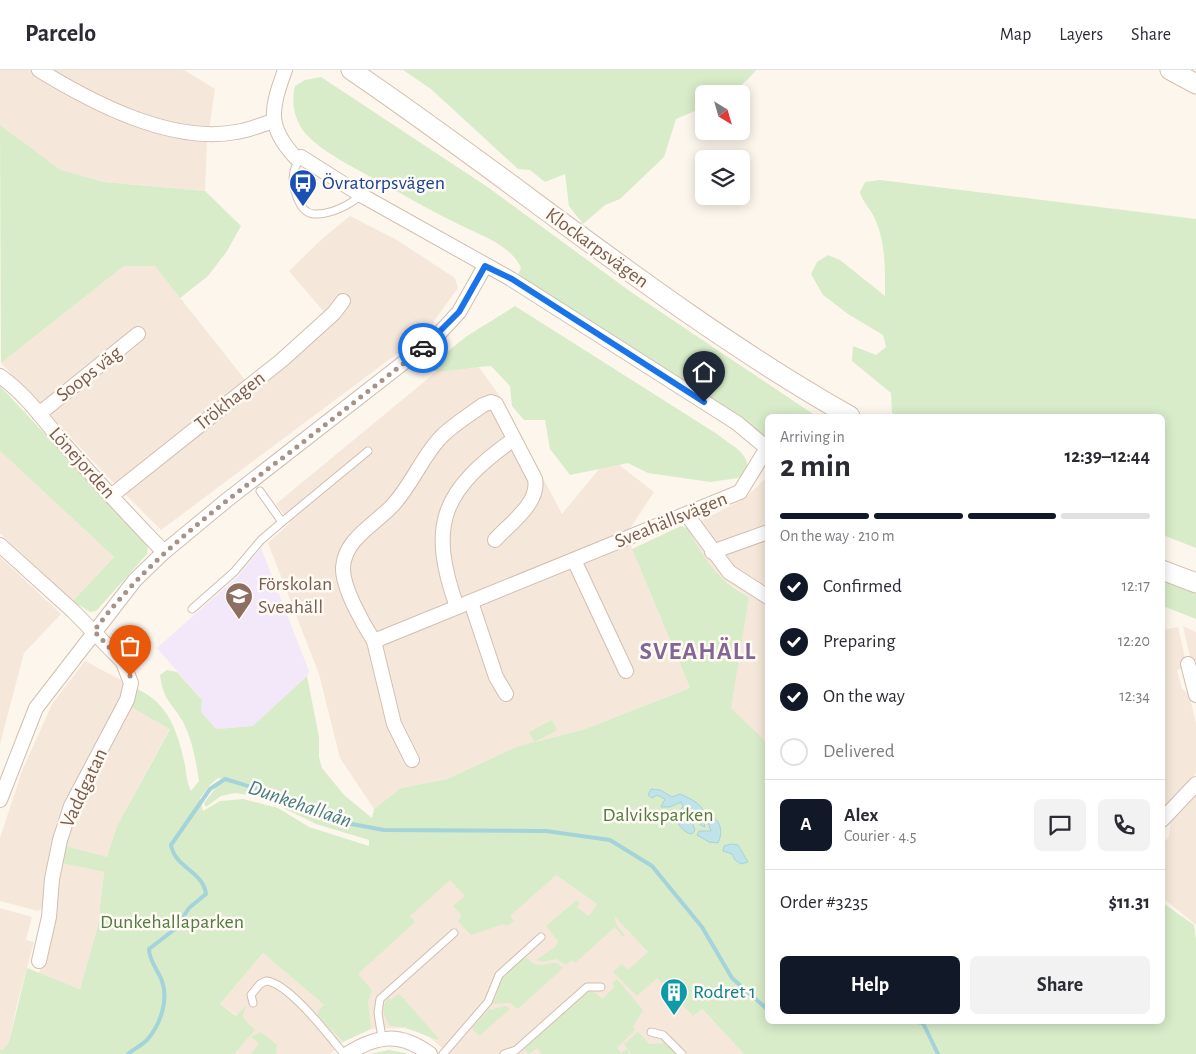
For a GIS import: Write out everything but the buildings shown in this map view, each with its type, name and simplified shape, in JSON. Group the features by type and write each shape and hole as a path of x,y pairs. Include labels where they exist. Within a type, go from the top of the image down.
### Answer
{"street":[{"path":"40,70 92,101 168,127 204,133 236,132 273,121 275,103 285,70"},
{"name":"Klockarpsvägen","path":"351,70 432,125 636,278 798,387 846,414"},
{"path":"1170,70 1196,84"},
{"name":"Sveahällsvägen","path":"273,121 282,143 296,158 301,157 361,195 485,266 512,279 737,423 765,446"},
{"path":"0,800 36,708 135,580 164,552 434,339 459,312 485,266"},
{"name":"Trökhagen","path":"111,496 282,360 334,313 343,301"},
{"name":"Soops väg","path":"39,414 138,334"},
{"name":"Lönejorden","path":"0,376 10,383 39,414 111,496 164,552"},
{"path":"412,760 394,724 374,641 360,621 343,568 345,559 355,539 393,506 430,450 442,436 483,405 492,402 496,404 535,479 535,495 495,540"},
{"path":"457,607 442,558 441,539 444,518 457,490 475,470 514,439"},
{"name":"Sveahällsvägen","path":"374,641 740,492 765,451"},
{"path":"687,515 712,552 729,572 765,594"},
{"path":"712,552 765,533"},
{"name":"Vaddgatan","path":"0,545 94,631 123,662 130,676 130,691 71,806 60,840 54,866 49,917 39,961"},
{"path":"574,560 626,671"},
{"path":"1165,571 1196,583"},
{"path":"471,602 496,677 506,694"},
{"path":"1188,664 1196,695"},
{"path":"1165,817 1196,784"},
{"path":"346,1054 382,1038 401,1039 417,1044 430,1054"}],"lane":[{"path":"301,157 294,172 295,184 297,196 303,208 308,212 314,214 343,207 361,195"},
{"path":"192,609 234,572 261,540 368,451"},
{"path":"260,491 282,522"},
{"path":"382,1038 378,1013 380,999 454,933"},
{"path":"444,1054 488,1002 499,975 541,937"},
{"path":"252,1003 251,995 260,984 266,981 274,982 309,1011 346,1054"},
{"path":"504,1054 516,1050 587,987 601,987"},
{"path":"651,1032 663,1035 682,1054"}],"shaded area":[{"path":"0,70 184,70 215,89 207,143 205,191 104,182 61,170 0,125"},
{"path":"350,216 397,240 455,278 458,288 426,332 161,530 105,474 1,363 124,266 155,266 246,381 325,313 289,271 323,238"},
{"path":"465,348 499,395 562,514 609,457 654,492 629,530 632,549 690,688 585,729 516,747 447,779 401,788 374,809 340,758 319,674 268,543 290,523 276,504"},
{"path":"0,451 114,557 73,601 0,533"},
{"path":"765,479 765,741 730,708 749,597 718,576 704,560 687,528 744,499"},
{"name":"Förskolan Sveahäll","path":"261,548 309,671 307,676 253,726 216,729 201,712 202,700 157,648 237,577"},
{"path":"0,557 61,614 24,653 0,744"},
{"path":"1183,626 1196,632 1196,665 1192,666"},
{"path":"1178,627 1187,667 1177,670 1182,689 1189,694 1196,723 1196,772 1192,781 1165,808 1165,630"},
{"path":"85,661 123,681 122,694 76,780 56,826 50,850 43,907 38,911 0,901 0,838 22,771 52,704"},
{"path":"131,707 170,728 117,826 107,858 65,846 83,795"},
{"path":"1196,793 1196,925 1165,900 1165,842 1169,837 1171,818"},
{"path":"61,863 104,872 98,925 80,989 39,973 49,945"},
{"path":"556,875 614,916 744,1054 449,1054 427,1035 404,1028 371,1029 357,978 352,945 424,879"},
{"path":"0,908 32,917 26,940 34,942 9,1042 3,1050 0,1049"},
{"path":"263,953 324,1005 318,1016 343,1042 330,1054 197,1054 236,1015 220,1004"}],"green space":[{"path":"403,70 756,70 742,85 695,85 695,111 676,119 664,157 620,199 605,205 583,224 569,206 565,174 545,182 530,170 518,169 431,89"},
{"path":"321,77 489,188 631,292 813,414 765,414 765,437 518,275 521,268 510,252 502,246 330,154 305,133 298,122 293,99 295,86 305,80"},
{"path":"0,125 61,170 104,182 205,191 241,226 227,251 208,276 180,298 155,266 124,266 1,363"},
{"path":"880,180 1196,219 1196,548 1165,536 1165,414 892,413 891,393 852,361 853,346 876,355 886,347 883,335 848,314 823,295 811,274 817,262 828,255 840,260 885,296 884,257 879,228 860,192 865,182"},
{"path":"515,306 717,434 736,448 745,457 747,463 745,477 710,482 648,473 628,463 570,475 550,449 545,420 524,420 512,406 510,386 491,366 431,371 433,363 467,336"},
{"path":"0,386 148,544 147,554 96,611 90,612 73,601 114,557 0,451"},
{"name":"Dalviksparken","path":"681,526 687,528 712,568 728,583 749,597 731,708 765,741 765,1024 1165,1024 1165,904 1194,925 1196,939 1196,1054 744,1054 702,1009 693,1016 657,978 637,996 613,972 622,964 628,970 648,952 614,916 617,926 625,935 623,937 615,927 575,963 572,960 566,965 556,959 543,962 536,960 555,947 558,941 546,926 577,900 580,903 577,908 589,916 597,904 556,875 510,916 514,921 507,926 503,924 471,935 458,921 462,916 453,906 465,896 450,880 410,916 415,922 358,974 372,990 368,1002 371,1029 343,1042 318,1016 318,1011 324,1005 263,953 220,1004 236,1016 247,1005 243,1014 244,1019 255,1030 234,1054 0,1054 0,1049 3,1050 9,1042 27,968 80,989 98,925 104,872 61,863 65,846 107,857 117,826 170,729 131,707 137,689 157,702 170,720 179,742 191,791 199,781 188,734 182,720 165,695 161,683 160,675 167,670 177,672 202,700 201,712 216,729 253,726 307,676 319,737 319,757 322,768 344,795 372,818 374,809 401,788 447,779 516,747 534,742 529,732 552,720 557,730 535,742 585,729 690,688 632,549","holes":["218,778 242,782 264,789 310,810 249,785 226,780 217,786 204,803 206,807 221,796 235,793 261,797 316,824 369,840 369,846 309,827 278,808 243,799 220,801 203,811 200,798"]},
{"path":"1165,576 1196,589 1196,619 1165,607"},
{"path":"526,957 538,965 557,963 563,968 518,1009 510,1003 492,1004 497,994 499,981"},
{"path":"617,979 643,1010 633,1027 635,1030 617,1048 621,1053 627,1049 630,1054 542,1054 537,1048 529,1054 524,1049 588,992 594,992 602,999 615,987 612,983"},
{"path":"398,994 439,1039 437,1040 405,1027 390,1026 385,1015 384,1005 388,998 391,1000"},
{"path":"505,1006 510,1009 479,1036 472,1028 488,1010"},
{"path":"261,1032 277,1045 276,1054 251,1054 259,1044 251,1037"},
{"path":"638,1032 649,1044 665,1043 677,1054 632,1054 624,1044"},
{"path":"389,1050 410,1054 370,1054"}],"water":[{"path":"651,789 660,790 672,797 680,794 698,804 705,814 710,815 717,821 721,834 718,843 709,842 697,835 699,831 711,831 707,820 704,823 705,827 700,825 702,820 700,814 691,819 695,830 692,834 680,827 674,815 683,807 681,802 670,807 661,807 665,799 657,795 652,798 648,795"},
{"path":"738,845 748,862 741,864 735,860 732,854 723,851 724,846"}],"waterway":[{"name":"Dunkehallaån","path":"128,1054 145,1042 152,1034 164,1005 162,981 152,961 149,949 175,929 189,908 206,894 200,880 178,859 171,845 210,789 225,779 262,790 335,821 384,830 546,831 610,840 652,866 702,927 732,978 765,1007"},
{"name":"Dunkehallaån","path":"923,1024 938,1054"}],"way so far":[{"path":"130,676 123,662 94,631 135,580 164,552 227,500 423,348"}],"place":[{"name":"Övratorpsvägen","path":"303,207"},
{"name":"Förskolan Sveahäll","path":"239,620"},
{"name":"Rodret 1","path":"674,1016"}],"district":[{"name":"SVEAHÄLL","path":"698,651"}],"route":[{"path":"423,348 459,312 485,266 512,279 704,402"}],"park label":[{"name":"Dunkehallaparken","path":"172,922"}]}
